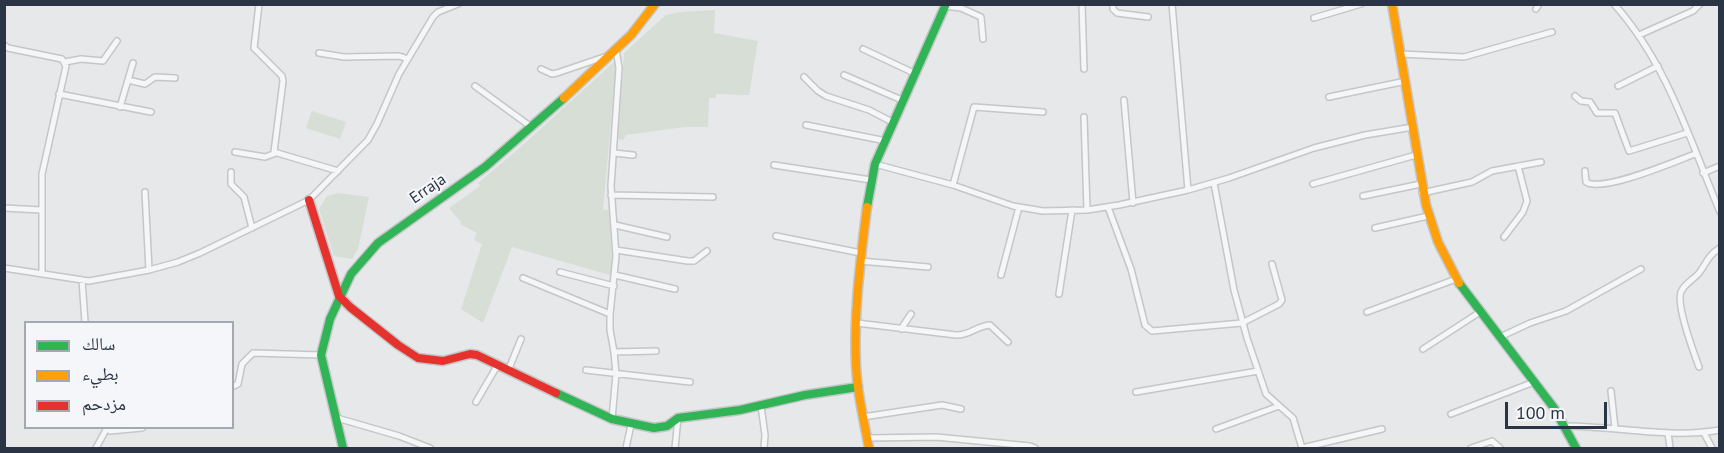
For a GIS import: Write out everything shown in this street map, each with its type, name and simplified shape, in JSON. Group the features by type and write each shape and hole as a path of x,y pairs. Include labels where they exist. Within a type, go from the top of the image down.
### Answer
{"street":[{"path":"259,4 254,48 282,76 283,81 274,145 276,153"},
{"path":"438,4 438,12"},
{"path":"4,268 82,280 100,280 149,270 200,253 309,200 361,149 371,135 408,59 428,24 438,12 458,4"},
{"name":"Erraja","path":"344,448 321,355 330,319 351,274 378,243 485,168 530,126 559,103 641,24 655,4"},
{"path":"1082,4 1084,69"},
{"path":"1113,4 1113,9 1117,13 1148,17"},
{"path":"1172,4 1188,190"},
{"path":"1314,18 1360,4"},
{"path":"1392,4 1406,81 1421,188 1428,216 1443,256 1456,279 1565,426 1576,448"},
{"path":"1614,4 1639,35 1658,66 1719,212"},
{"path":"1639,35 1694,11 1700,4"},
{"path":"869,448 858,387 856,344 860,257 871,180 945,5 961,8 981,17 983,39"},
{"path":"1401,54 1464,57 1552,32"},
{"path":"4,45 8,48 50,56 65,62 81,59 104,61 117,41"},
{"path":"612,419 616,374 610,314 616,250 611,195 618,68 616,49"},
{"path":"863,49 916,74"},
{"path":"319,53 332,57 399,56 408,59"},
{"path":"541,69 557,73 608,56"},
{"path":"42,274 42,174 65,62"},
{"path":"120,106 133,63"},
{"path":"1618,86 1658,66"},
{"path":"844,75 904,100"},
{"path":"128,80 145,84 155,77 175,78"},
{"path":"804,77 818,92 869,110 894,123"},
{"path":"1329,97 1406,81"},
{"path":"475,86 530,126"},
{"path":"59,94 151,112"},
{"path":"1575,96 1581,101 1590,102 1597,113 1616,113 1629,151 1632,152 1687,133"},
{"path":"1124,100 1133,203"},
{"path":"953,185 974,106 1043,112"},
{"path":"1084,117 1087,210"},
{"path":"806,125 886,141"},
{"path":"876,164 953,185 995,201 1019,207 1043,211 1087,210 1133,203 1188,190 1314,148 1365,135 1413,127"},
{"path":"235,152 265,157 276,153 338,171"},
{"path":"614,153 633,155"},
{"path":"1585,171 1586,182 1595,185 1638,176 1695,154"},
{"path":"1314,184 1416,155"},
{"path":"1363,196 1465,184 1492,171 1541,162"},
{"path":"774,165 871,180"},
{"path":"1504,237 1527,201 1518,166"},
{"path":"1703,173 1719,166"},
{"path":"231,172 231,184 244,197 252,228"},
{"path":"1214,183 1242,323 1266,394 1290,413 1302,448 1382,429"},
{"path":"146,192 149,270"},
{"path":"611,195 713,197"},
{"path":"309,200 339,296 373,325 418,358 443,361 470,354 477,355 612,419 654,429 662,428 678,418 740,410 805,395 858,387"},
{"path":"1001,275 1019,207"},
{"path":"1108,207 1126,254 1142,315 1149,330 1178,330 1242,323 1279,304 1281,300 1272,264"},
{"path":"4,208 41,210"},
{"path":"1059,294 1072,210"},
{"path":"1376,228 1428,216"},
{"path":"615,225 667,237"},
{"path":"776,236 860,257 928,267"},
{"path":"1699,367 1684,322 1679,296 1701,271 1707,258 1719,248"},
{"path":"616,250 688,261 694,261 707,251"},
{"path":"1500,337 1530,323 1566,311 1641,269"},
{"path":"560,272 614,286"},
{"path":"615,275 675,288"},
{"path":"523,278 610,314"},
{"path":"1367,312 1456,279"},
{"path":"82,280 85,321"},
{"path":"1423,349 1480,312"},
{"path":"901,329 911,314"},
{"path":"857,323 963,336 974,329 990,325 1008,342"},
{"path":"508,371 521,339"},
{"path":"614,352 656,351"},
{"path":"234,386 238,384 244,360 253,353 321,355"},
{"path":"476,402 497,366"},
{"path":"586,370 690,382"},
{"path":"1136,392 1258,371"},
{"path":"1451,414 1534,382"},
{"path":"1611,391 1616,428"},
{"path":"761,405 765,435 764,448"},
{"path":"863,417 942,405 961,409"},
{"path":"1216,429 1279,406"},
{"path":"337,418 399,436 430,448"},
{"path":"675,448 678,418"},
{"path":"626,448 632,425"},
{"path":"1565,426 1668,433 1704,433 1719,430"},
{"path":"96,448 106,429"},
{"path":"108,429 110,431 131,429"},
{"path":"1668,433 1670,448"},
{"path":"1704,433 1712,448"},
{"path":"867,438 936,437 1035,448"},
{"path":"981,441 982,448"},
{"path":"1471,448 1492,441 1500,448"}],"shaded area":[{"path":"715,10 714,33 758,41 749,95 716,94 716,98 709,98 708,127 684,127 626,135 623,140 618,139 624,53 666,15"},
{"path":"614,62 616,65 603,210 609,210 612,263 610,275 512,247 483,323 461,309 482,244 474,240 477,233 460,224 461,222 449,208 480,186 478,183"},
{"path":"312,111 346,122 340,139 306,128"},
{"path":"338,193 369,197 358,249 352,259 334,256 319,209 327,196"}],"traffic: fast":[{"path":"867,207 875,164 946,4"},
{"path":"343,448 321,355 330,319 351,274 378,243 485,167 564,98"},
{"path":"1459,283 1554,408 1576,448"},
{"path":"556,393 612,419 654,428 667,426 678,418 740,410 805,395 858,387"}],"traffic: slow":[{"path":"564,98 631,35 655,4"},
{"path":"1392,4 1426,205 1438,242 1459,283"},
{"path":"867,207 857,298 855,344 858,388 869,448"}],"traffic: jam":[{"path":"309,200 339,296 398,345 418,358 443,361 470,354 477,355 556,393"}]}
